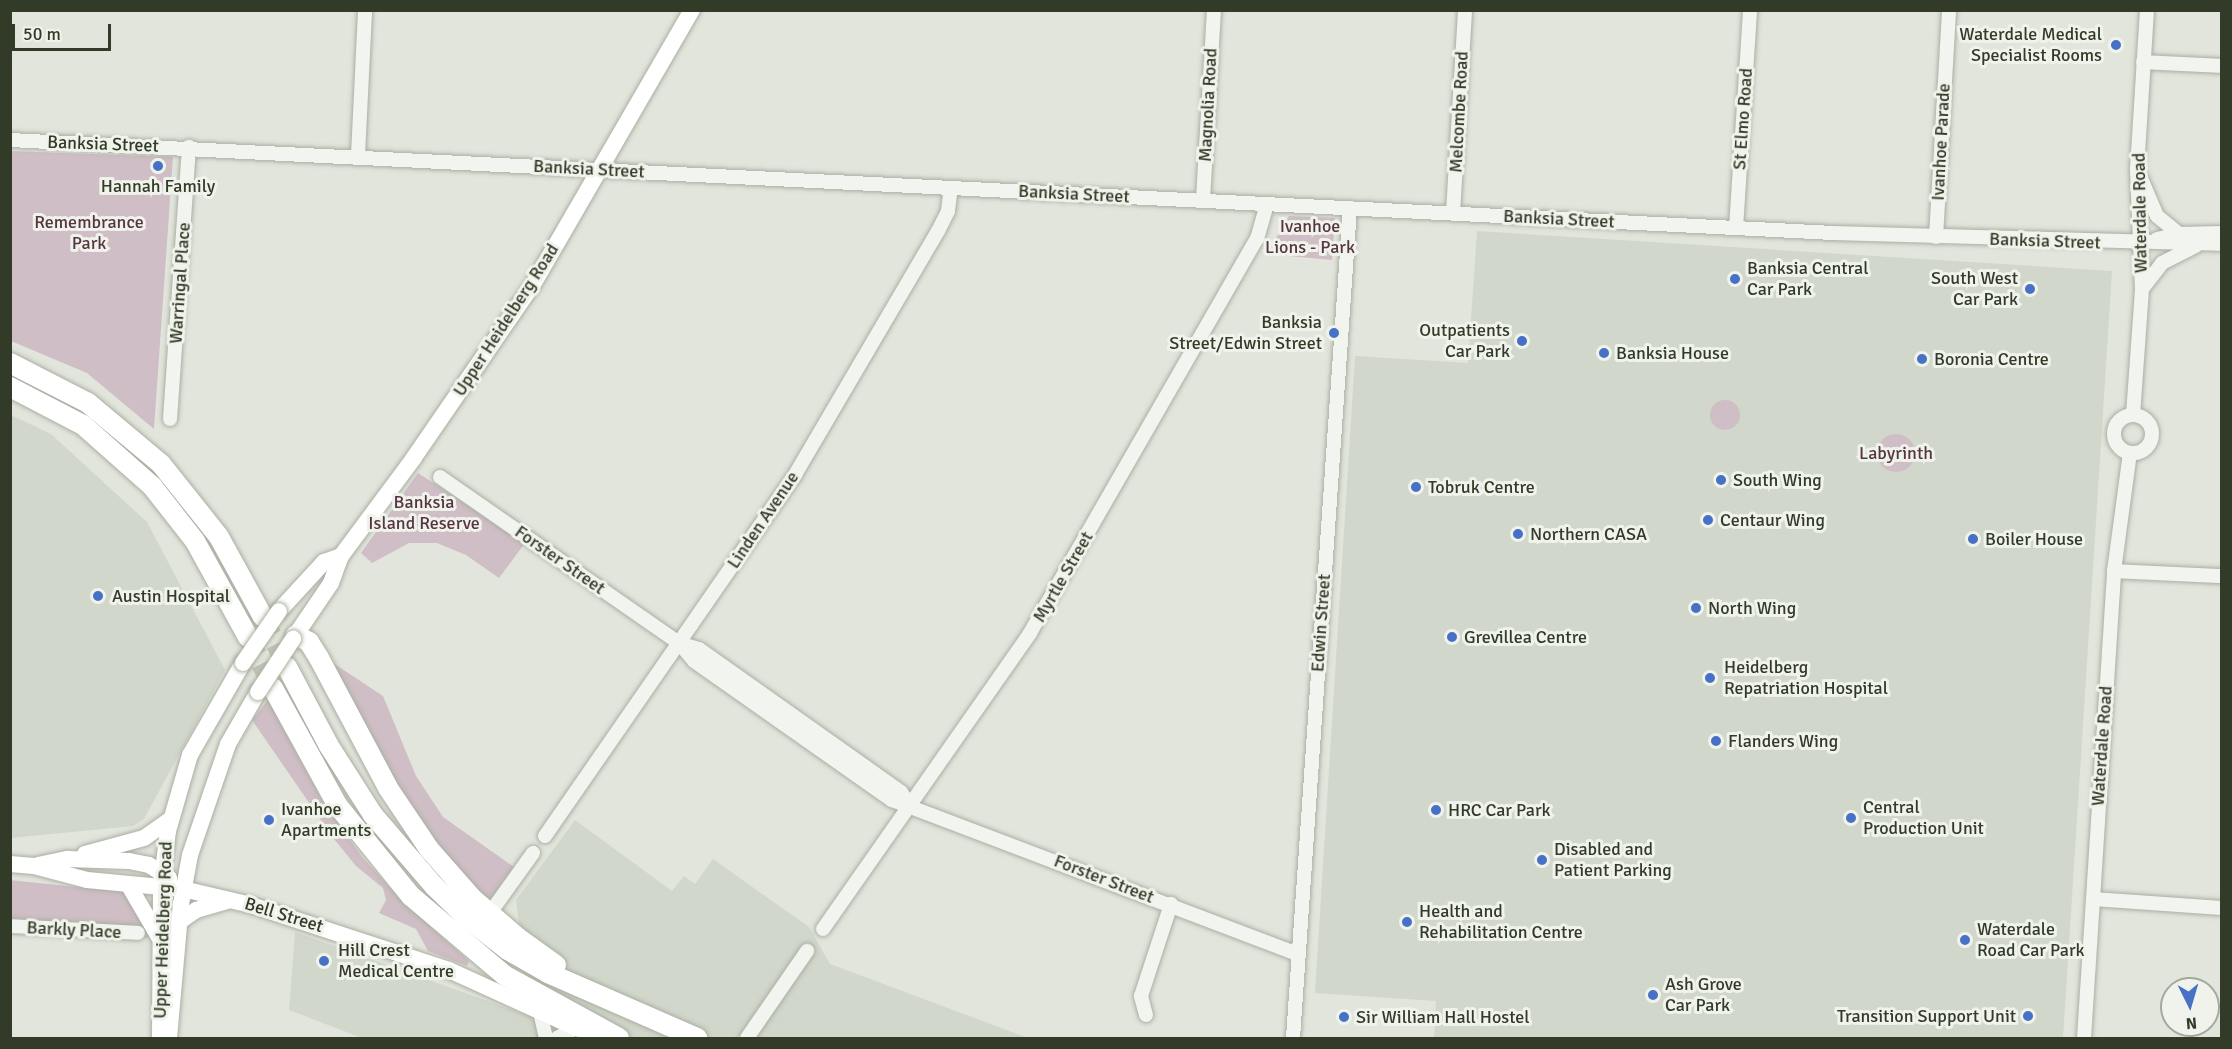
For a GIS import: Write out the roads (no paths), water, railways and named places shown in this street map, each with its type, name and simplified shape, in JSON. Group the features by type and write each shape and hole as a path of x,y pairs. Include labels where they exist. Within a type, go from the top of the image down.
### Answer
{"highway":[{"path":"10,363 88,403 161,464 219,537 271,614"},
{"path":"10,387 82,426 152,486 195,541 254,638"},
{"path":"293,636 309,642 411,826 451,876 490,913 590,993"},
{"path":"287,667 349,780 391,837 434,886 508,950 590,993 697,1038"},
{"path":"265,690 338,806 411,896 504,975 618,1038"}],"main road":[{"name":"Upper Heidelberg Road","path":"169,1038 183,889 212,784 228,744 265,690 293,636 326,592 340,556 532,286 596,170 692,10"},
{"name":"Upper Heidelberg Road","path":"160,1038 162,880 171,820 190,755 243,663 254,638 271,614 324,562 340,556"},
{"path":"297,587 306,594 326,592"},
{"path":"254,638 293,636"},
{"path":"34,866 139,840 171,820"},
{"path":"67,859 135,862 162,880"},
{"path":"10,864 34,866 87,880 128,884 162,880"},
{"name":"Bell Street","path":"162,880 183,889 232,900 439,966 576,1028 618,1038"},
{"path":"128,884 160,940"},
{"path":"179,922 196,910 232,900"}],"street":[{"path":"358,154 365,10"},
{"name":"Magnolia Road","path":"1203,200 1214,10"},
{"name":"Melcombe Road","path":"1453,213 1465,10"},
{"name":"St Elmo Road","path":"1736,228 1750,10"},
{"name":"Ivanhoe Parade","path":"1936,237 1949,10"},
{"name":"Waterdale Road","path":"2133,415 2142,289 2138,244 2137,169 2147,10"},
{"path":"2144,62 2222,66"},
{"name":"Banksia Street","path":"10,140 358,154 596,170 1736,228 2138,244 2222,244"},
{"name":"Warringal Place","path":"170,418 189,147"},
{"path":"2137,169 2157,216 2179,234"},
{"name":"Linden Avenue","path":"545,836 796,474 938,231 948,211 951,188"},
{"name":"Myrtle Street","path":"823,929 1030,633 1257,238 1267,204"},
{"name":"Edwin Street","path":"1293,1038 1350,208"},
{"name":"Banksia Street","path":"2138,244 2179,234 2222,233"},
{"path":"2142,289 2162,263 2198,245"},
{"path":"2133,415 2145,419 2152,436 2142,452 2130,453 2118,447 2114,436 2117,423 2133,415"},
{"name":"Waterdale Road","path":"2084,1038 2114,571 2130,453"},
{"name":"Forster Street","path":"440,477 679,643 699,649 901,792 909,805 1298,954"},
{"path":"2114,571 2222,576"},
{"path":"490,913 533,852"},
{"path":"2093,899 2222,908"},
{"path":"1146,1015 1141,996 1171,904"},
{"name":"Barkly Place","path":"10,926 138,933"},
{"path":"747,1038 807,951"},
{"path":"540,1012 546,1038"},
{"path":"556,1038 576,1028"}],"tunnel":[{"path":"263,617 287,667"},
{"path":"248,637 273,688"}],"place":[{"name":"Waterdale Medical Specialist Rooms","path":"2116,45"},
{"name":"Hannah Family","path":"158,166"},
{"name":"Banksia Central Car Park","path":"1735,279"},
{"name":"South West Car Park","path":"2030,289"},
{"name":"Banksia Street/Edwin Street","path":"1334,333"},
{"name":"Outpatients Car Park","path":"1522,341"},
{"name":"Banksia House","path":"1604,353"},
{"name":"Boronia Centre","path":"1922,359"},
{"name":"South Wing","path":"1721,480"},
{"name":"Tobruk Centre","path":"1416,487"},
{"name":"Centaur Wing","path":"1708,520"},
{"name":"Northern CASA","path":"1518,534"},
{"name":"Boiler House","path":"1973,539"},
{"name":"Austin Hospital","path":"98,596"},
{"name":"North Wing","path":"1696,608"},
{"name":"Grevillea Centre","path":"1452,637"},
{"name":"Heidelberg Repatriation Hospital","path":"1710,678"},
{"name":"Flanders Wing","path":"1716,741"},
{"name":"HRC Car Park","path":"1436,810"},
{"name":"Central Production Unit","path":"1851,818"},
{"name":"Ivanhoe Apartments","path":"269,820"},
{"name":"Disabled and Patient Parking","path":"1542,860"},
{"name":"Health and Rehabilitation Centre","path":"1407,922"},
{"name":"Waterdale Road Car Park","path":"1965,940"},
{"name":"Hill Crest Medical Centre","path":"324,961"},
{"name":"Ash Grove Car Park","path":"1653,995"},
{"name":"Transition Support Unit","path":"2028,1016"},
{"name":"Sir William Hall Hostel","path":"1344,1017"}],"park label":[{"name":"Remembrance Park","path":"89,233"},
{"name":"Ivanhoe Lions - Park","path":"1310,237"},
{"name":"Labyrinth","path":"1896,453"},
{"name":"Banksia Island Reserve","path":"424,513"}]}
